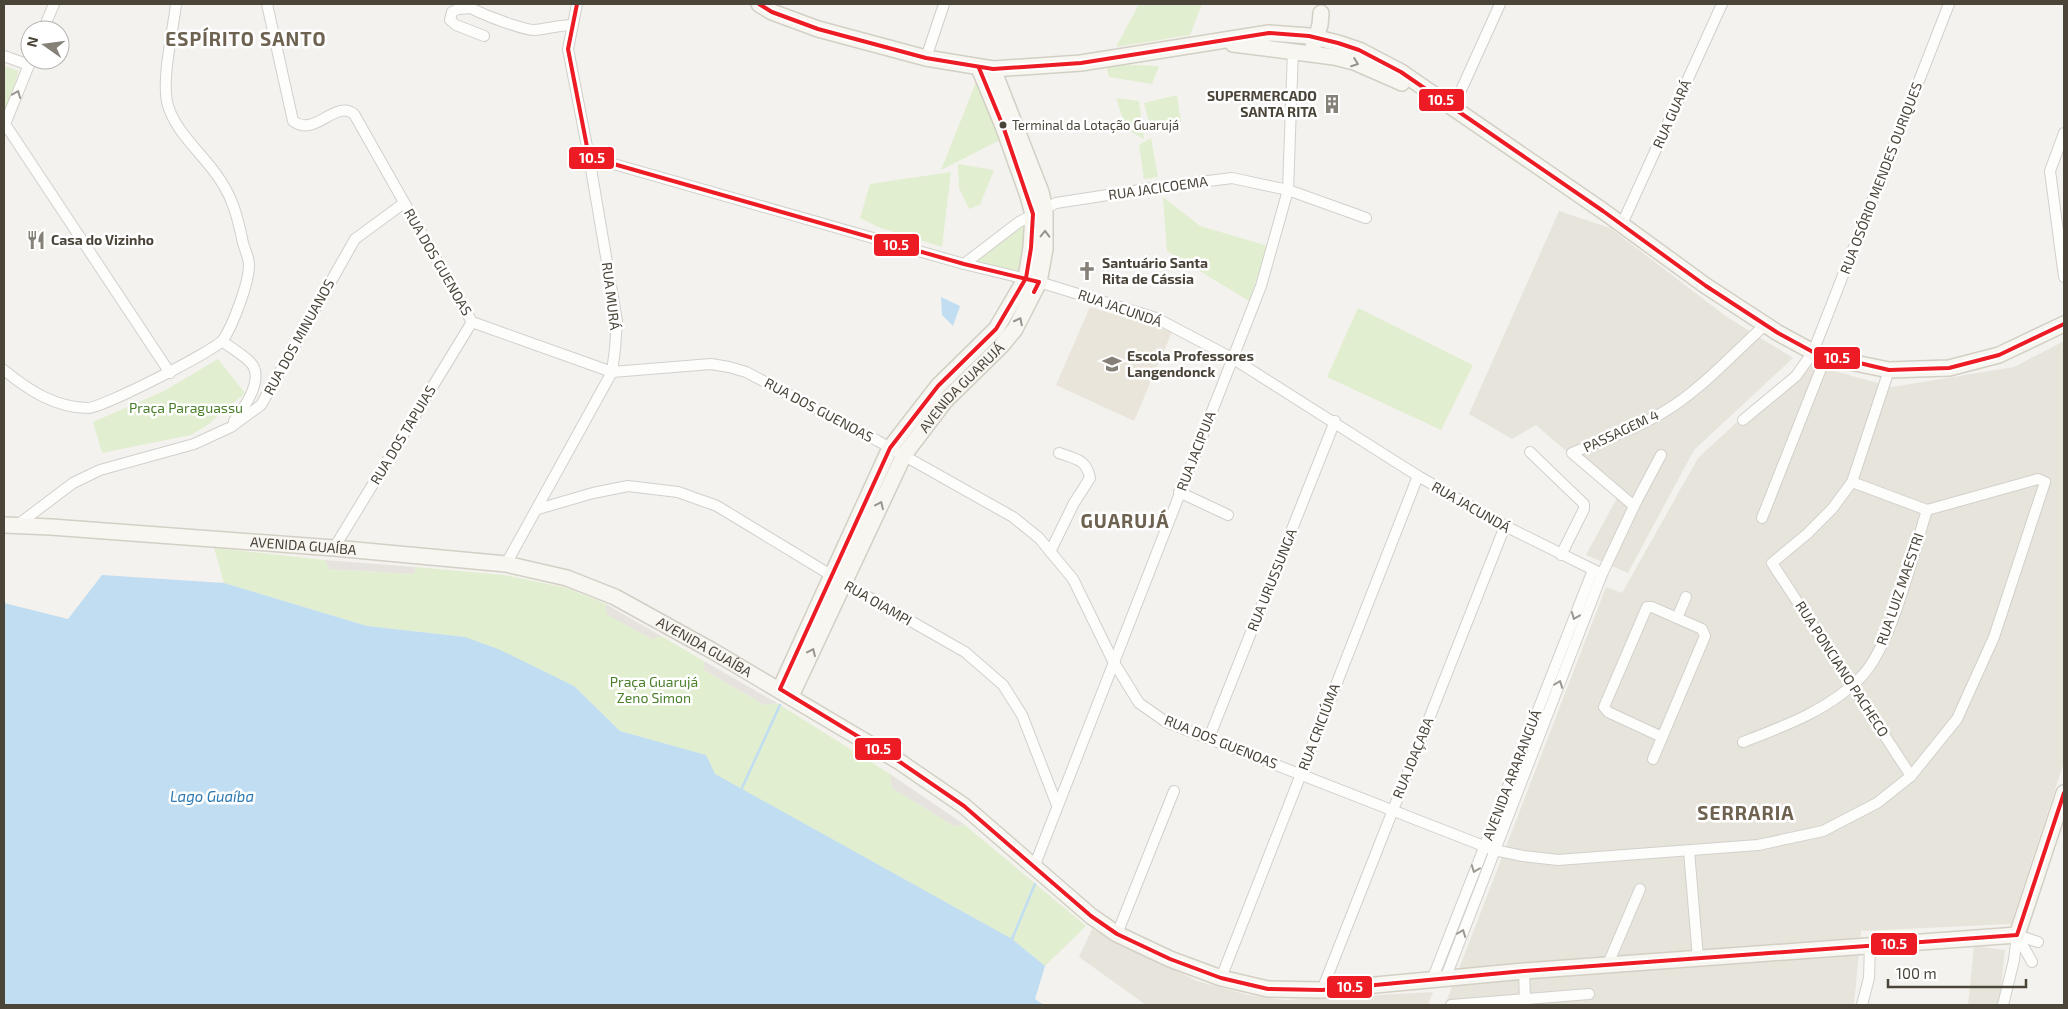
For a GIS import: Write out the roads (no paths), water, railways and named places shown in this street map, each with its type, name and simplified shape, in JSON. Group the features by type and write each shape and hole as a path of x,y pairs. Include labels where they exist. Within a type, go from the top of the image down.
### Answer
{"street":[{"path":"47,20 54,4"},
{"path":"4,370 23,386 48,399 68,406 91,408 170,372 222,341 238,312 249,265 234,205 215,172 175,121 168,103 167,76 176,4"},
{"name":"RUA DOS GUENOAS","path":"267,4 294,121 300,126 308,126 341,110 351,112 472,322 612,372 711,364 729,366 746,372 904,455 1013,517 1039,538 1073,579 1113,661 1139,703 1166,722 1301,773 1483,847 1523,856 1558,860 1758,845 1824,831 1877,803 1911,776 1957,720 1994,637 2046,486 2043,480 2038,479 1927,510"},
{"name":"RUA MURÁ","path":"506,564 612,372 615,349 616,321 589,157 568,49 577,4"},
{"path":"759,4 772,12 818,29 926,58 986,69 1082,63 1269,33 1313,37 1338,43 1365,53 1401,72 1622,224 1706,286 1765,325 1819,354 1889,370 1949,368 1999,355 2064,324"},
{"path":"926,58 944,4"},
{"path":"1453,108 1500,4"},
{"name":"RUA GUARÁ","path":"1622,224 1722,4"},
{"name":"RUA OSÓRIO MENDES OURIQUES","path":"1819,354 1949,4"},
{"path":"484,36 456,25 450,20 452,12 470,6 490,18 504,20 532,30 556,25 572,25"},
{"path":"1311,53 1313,24 1323,8"},
{"path":"1269,33 1266,42 1270,49"},
{"path":"1217,42 1293,50 1354,62 1453,108"},
{"name":"RUA JACIPUIA","path":"1034,867 1260,286 1288,190 1293,50"},
{"path":"4,56 20,60"},
{"name":"AVENIDA GUARUJÁ","path":"785,693 838,579 904,455 945,401 1007,340 1015,329 1033,280 1031,248 1039,212 1028,196 1003,126 986,69"},
{"path":"27,70 4,124 170,372"},
{"path":"2064,133 2050,171 2064,277"},
{"name":"RUA JACUNDÁ","path":"589,157 778,209 964,264 1033,280 1156,318 1232,358 1335,421 1418,476 1505,526 1598,572"},
{"name":"RUA JACICOEMA","path":"964,264 1019,222 1056,203 1232,178 1288,190 1366,218"},
{"name":"RUA DOS MINUANOS","path":"10,526 73,483 100,470 194,444 231,426 261,405 354,239 404,203"},
{"name":"AVENIDA GUARUJÁ","path":"838,579 890,448 938,386 996,329 1033,280"},
{"name":"RUA DOS TAPUIAS","path":"334,548 472,322"},
{"name":"PASSAGEM 4","path":"1634,506 1572,453 1632,429 1673,406 1702,383 1765,325"},
{"path":"222,341 251,362 256,376 250,399 231,426"},
{"path":"1743,420 1796,376 1819,354"},
{"path":"1762,518 1819,354"},
{"path":"1889,370 1852,482 1927,510"},
{"name":"RUA URUSSUNGA","path":"1209,738 1335,421"},
{"path":"1530,452 1584,504 1584,509 1561,554"},
{"path":"1050,552 1074,503 1090,478 1088,467 1082,461 1059,453"},
{"path":"1598,572 1661,456"},
{"name":"RUA CRICIÚMA","path":"1221,978 1418,476"},
{"name":"RUA PONCIANO PACHECO","path":"1852,482 1832,509 1807,534 1772,563 1911,776"},
{"name":"RUA OIAMPI","path":"538,509 593,493 628,486 678,492 717,506 838,579 965,652 1003,685 1022,714 1057,806"},
{"path":"1179,492 1228,514"},
{"name":"RUA LUIZ MAESTRI","path":"1744,742 1775,730 1827,704 1864,674 1877,654 1894,614 1927,510"},
{"name":"AVENIDA GUAÍBA","path":"10,526 51,527 334,548 506,564 566,578 615,597 785,693 900,762 964,806 1091,916 1117,934 1170,959 1221,978 1268,989 1322,990 1608,964 2017,935"},
{"name":"RUA JOAÇABA","path":"1322,990 1505,526"},
{"name":"AVENIDA ARARANGUÁ","path":"1438,979 1483,847 1530,727 1561,663 1598,572"},
{"path":"1677,618 1686,598"},
{"path":"1653,759 1706,633 1702,629 1652,607 1647,608 1604,707 1608,712 1662,737"},
{"name":"AVENIDA ARARANGUÁ","path":"1438,979 1494,850 1540,731 1561,663"},
{"path":"1530,727 1540,731"},
{"path":"1117,934 1174,791"},
{"path":"2002,1005 2014,960 2017,935 2064,792"},
{"path":"1689,850 1698,958"},
{"path":"1608,964 1640,889"},
{"path":"2017,935 2038,942"},
{"path":"2017,935 2032,962"},
{"path":"1862,1005 1869,978 1870,945"},
{"path":"1524,971 1524,1002"},
{"path":"1451,1005 1524,1002 1589,994"}],"water":[{"path":"941,297 960,306 953,326 942,315"},
{"name":"Lago Guaíba","path":"102,575 224,583 367,626 465,637 498,649 574,686 620,731 706,755 715,774 1012,939 1045,966 1035,999 1044,1005 4,1005 4,603 68,619"}],"waterway":[{"path":"940,396 981,354"},
{"path":"742,788 780,705"},
{"path":"1012,939 1035,884"}],"place":[{"name":"SUPERMERCADO SANTA RITA","path":"1332,104"},
{"name":"Terminal da Lotação Guarujá","path":"1003,125"},
{"name":"Casa do Vizinho","path":"36,240"},
{"name":"Santuário Santa Rita de Cássia","path":"1087,271"},
{"name":"Escola Professores Langendonck","path":"1112,364"}],"district":[{"name":"ESPÍRITO SANTO","path":"246,39"},
{"name":"GUARUJÁ","path":"1125,521"},
{"name":"SERRARIA","path":"1746,813"}],"park label":[{"name":"Praça Paraguassu","path":"186,408"},
{"name":"Praça Guarujá Zeno Simon","path":"654,690"}]}
